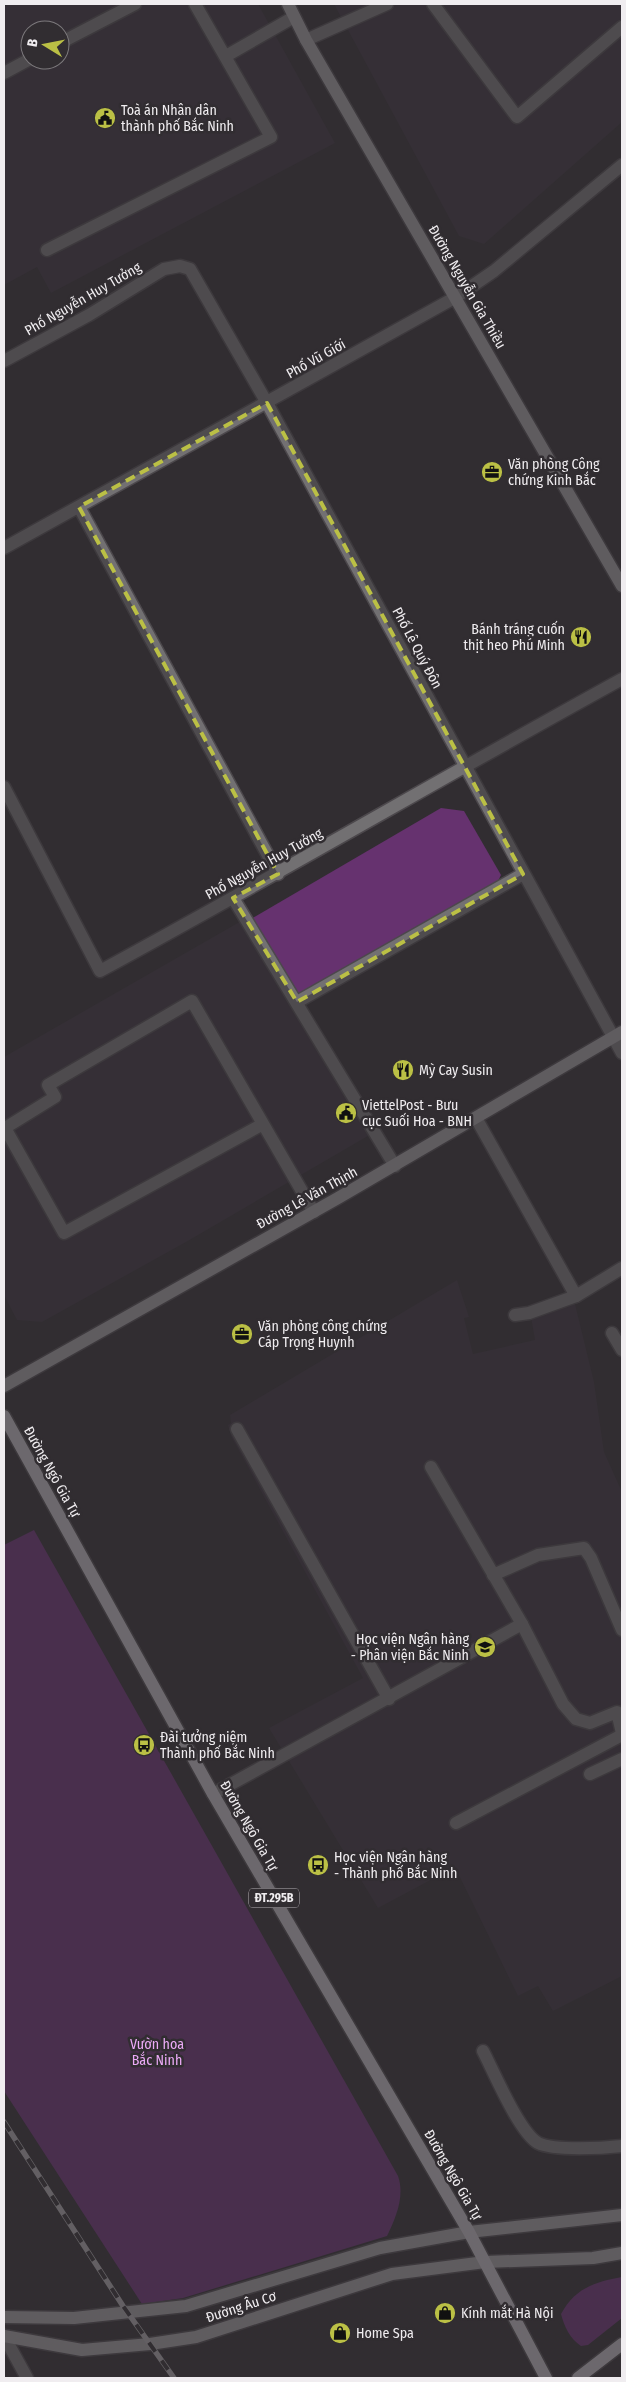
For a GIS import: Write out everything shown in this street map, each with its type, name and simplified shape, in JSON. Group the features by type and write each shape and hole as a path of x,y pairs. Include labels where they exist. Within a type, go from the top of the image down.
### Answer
{"main road":[{"name":"Đường Ngô Gia Tự","path":"4,1416 213,1794 469,2232 546,2378"},
{"path":"578,2378 622,2344"}],"street":[{"path":"70,39 135,4"},
{"path":"47,250 271,136 195,4"},
{"name":"Đường Nguyễn Gia Thiều","path":"288,4 306,40 622,586"},
{"path":"306,40 387,4"},
{"path":"433,4 517,117 622,27"},
{"path":"226,56 294,16"},
{"path":"4,73 20,64"},
{"name":"Phố Vũ Giới","path":"4,548 456,297 494,271 622,165"},
{"name":"Phố Nguyễn Huy Tưởng","path":"4,361 89,315 164,269 180,266"},
{"name":"Phố Lê Quý Đôn","path":"180,266 190,269 193,273 268,403 523,874 618,1035 622,1053"},
{"path":"79,507 278,874"},
{"name":"Phố Nguyễn Huy Tưởng","path":"4,787 100,971 278,874 464,766 622,679"},
{"path":"297,1002 523,874"},
{"path":"233,898 395,1166"},
{"path":"262,1124 64,1233 5,1128 54,1097 48,1085 192,1001 314,1212"},
{"name":"Đường Lê Văn Thịnh","path":"4,1386 395,1166 618,1035"},
{"path":"476,1118 576,1296"},
{"path":"515,1315 529,1313 576,1296 622,1268"},
{"path":"612,1333 622,1350"},
{"path":"237,1429 389,1698"},
{"path":"431,1467 522,1624 563,1704 576,1719 590,1723 617,1712 622,1734 456,1823"},
{"path":"493,1575 538,1555 584,1548 591,1558 622,1630"},
{"path":"213,1794 522,1624"},
{"path":"590,1774 622,1759"},
{"path":"483,2051 522,2127 538,2143 594,2149 622,2146"},
{"name":"Đường Âu Cơ","path":"4,2317 74,2318 186,2306 380,2248 469,2232 622,2215"},
{"name":"Đường Âu Cơ","path":"4,2336 82,2350 196,2338 390,2275 485,2262 593,2258 622,2253"},
{"path":"4,2336 27,2378"}],"highlighted area":[{"path":"267,403 523,874 297,1002 233,898 278,874 79,507"}],"shaded area":[{"path":"10,4 258,4 335,143 51,293 37,267 4,285 4,7"},
{"path":"334,4 622,4 622,122 484,244 459,236"},
{"path":"243,920 373,1133 186,1242 42,1322 17,1320 4,1295 4,1057"},
{"name":"Học viện Ngân hàng - Phân viện Bắc Ninh","path":"457,1280 469,1317 464,1318 473,1354 535,1340 531,1317 575,1304 594,1382 604,1452 622,1492 622,1976 553,2011 538,1986 518,1996 455,1867 378,1908 269,1728 363,1678 231,1436 228,1425 231,1423 230,1415"}],"green space":[{"path":"441,808 464,811 501,875 497,883 301,994 295,993 251,919"},
{"name":"Vườn hoa Bắc Ninh","path":"34,1530 398,2176 400,2199 387,2236 183,2298 142,2304 4,2091 4,1545"},
{"path":"622,2277 622,2318 588,2345 581,2346 568,2332 561,2314 579,2292 603,2281"}],"railway":[{"path":"4,2122 123,2306 174,2378"}],"place":[{"name":"Toà án Nhân dân thành phố Bắc Ninh","path":"105,118"},
{"name":"Văn phòng Công chứng Kinh Bắc","path":"492,472"},
{"name":"Bánh tráng cuốn thịt heo Phú Minh","path":"581,637"},
{"name":"Mỳ Cay Susin","path":"403,1070"},
{"name":"ViettelPost - Bưu cục Suối Hoa - BNH","path":"346,1113"},
{"name":"Văn phòng công chứng Cáp Trọng Huynh","path":"242,1334"},
{"name":"Học viện Ngân hàng - Phân viện Bắc Ninh","path":"485,1647"},
{"name":"Đài tưởng niệm Thành phố Bắc Ninh","path":"144,1745"},
{"name":"Học viện Ngân hàng - Thành phố Bắc Ninh","path":"318,1865"},
{"name":"Kính mắt Hà Nội","path":"445,2313"},
{"name":"Home Spa","path":"340,2333"}]}
